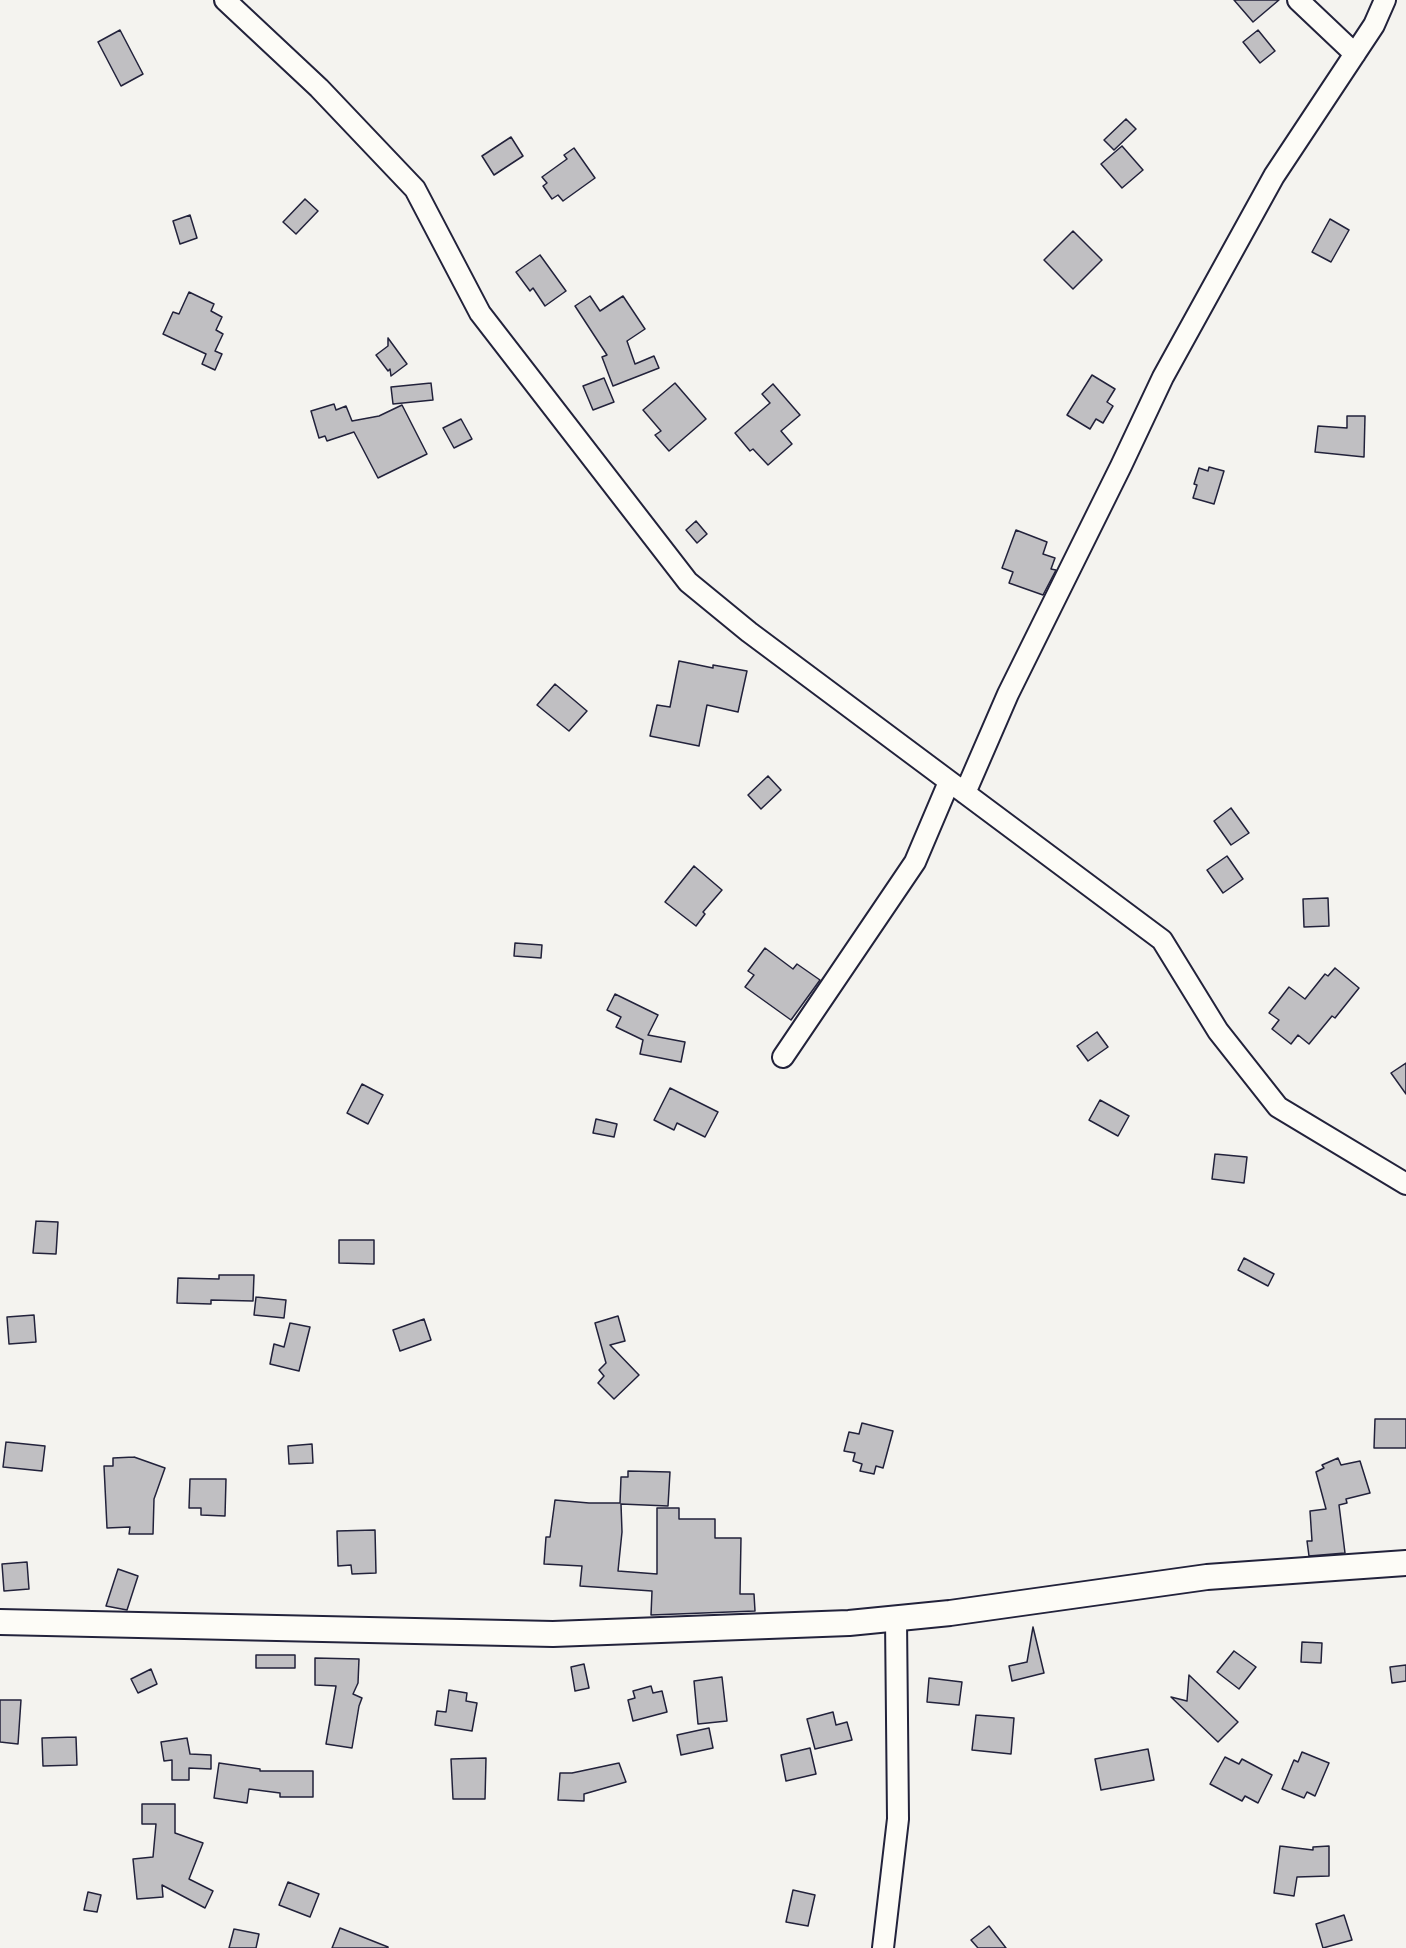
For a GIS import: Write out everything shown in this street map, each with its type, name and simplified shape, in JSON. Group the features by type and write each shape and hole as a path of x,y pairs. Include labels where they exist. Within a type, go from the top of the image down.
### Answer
{"street":[{"path":"225,0 319,88 415,189 480,312 688,582 749,632 1162,940 1218,1031 1278,1107 1406,1184"},
{"path":"1298,0 1355,54"},
{"path":"965,794 1008,694 1163,377 1274,176 1374,25 1384,0"},
{"path":"783,1058 915,862 948,782"},
{"path":"0,1622 553,1634 849,1623 896,1619 1207,1577 1406,1563"},
{"path":"883,1948 898,1819 896,1619"}],"building":[{"path":"1234,0 1279,0 1253,22"},
{"path":"120,30 143,74 121,86 98,42"},
{"path":"1258,30 1275,51 1260,63 1243,42"},
{"path":"1126,119 1136,129 1114,150 1104,140"},
{"path":"511,137 523,156 494,175 482,156"},
{"path":"1122,146 1143,170 1122,188 1101,164"},
{"path":"574,148 595,178 563,201 558,195 552,199 543,186 547,183 542,177 567,159 564,155"},
{"path":"305,199 318,211 296,234 283,222"},
{"path":"190,215 197,238 180,244 173,221"},
{"path":"1330,219 1349,230 1331,262 1312,252"},
{"path":"1073,231 1102,260 1073,289 1044,260"},
{"path":"540,255 566,291 545,306 533,288 530,291 516,272"},
{"path":"189,292 214,304 211,311 222,317 216,330 223,334 215,351 222,354 215,370 202,364 206,354 163,334 173,312 179,314"},
{"path":"590,296 600,311 623,296 645,329 627,341 635,364 654,356 659,368 613,386 602,357 607,355 575,306"},
{"path":"388,338 407,364 391,376 390,369 388,371 376,355 388,346"},
{"path":"1092,375 1115,389 1107,402 1113,406 1103,423 1096,419 1090,429 1067,415"},
{"path":"604,378 614,402 593,410 583,386"},
{"path":"431,383 433,400 393,404 391,387"},
{"path":"675,383 706,419 669,451 655,435 661,431 643,410"},
{"path":"773,384 800,415 781,431 792,444 768,465 753,449 750,451 735,433 770,403 762,394"},
{"path":"334,404 336,410 346,406 352,421 379,416 402,405 427,454 378,478 354,432 327,441 325,436 319,438 311,411"},
{"path":"1347,416 1365,416 1364,457 1315,452 1318,426 1347,428"},
{"path":"461,419 472,439 454,448 443,428"},
{"path":"1209,467 1224,471 1214,504 1193,498 1199,468 1208,471"},
{"path":"696,521 707,534 697,543 686,530"},
{"path":"1016,530 1047,542 1043,554 1055,558 1051,569 1056,570 1043,595 1009,583 1013,572 1002,568"},
{"path":"679,661 713,668 713,665 747,671 738,712 707,705 699,746 650,736 657,705 670,707"},
{"path":"555,684 587,711 569,731 537,705"},
{"path":"768,776 781,790 761,809 748,795"},
{"path":"1231,808 1249,833 1231,845 1214,821"},
{"path":"1227,856 1243,879 1223,893 1207,870"},
{"path":"694,866 722,890 703,912 705,914 696,926 665,902"},
{"path":"1328,898 1329,926 1304,927 1303,899"},
{"path":"515,943 542,945 541,958 514,956"},
{"path":"765,948 793,969 797,964 820,980 791,1020 745,987 754,975 748,971"},
{"path":"1335,968 1359,988 1335,1018 1332,1016 1309,1044 1298,1035 1291,1044 1272,1029 1279,1020 1269,1013 1289,987 1305,999 1325,974 1328,976"},
{"path":"615,994 658,1015 648,1035 685,1042 681,1062 640,1054 643,1040 616,1027 621,1017 607,1010"},
{"path":"1097,1032 1108,1047 1088,1061 1077,1046"},
{"path":"1406,1063 1406,1094 1391,1073"},
{"path":"362,1084 383,1095 368,1124 347,1113"},
{"path":"670,1088 718,1112 705,1137 677,1123 674,1130 654,1120"},
{"path":"1100,1100 1129,1116 1118,1136 1089,1120"},
{"path":"596,1119 617,1124 614,1137 593,1133"},
{"path":"1215,1154 1247,1157 1244,1183 1212,1179"},
{"path":"36,1221 58,1222 56,1254 33,1253"},
{"path":"339,1240 374,1240 374,1264 339,1263"},
{"path":"1244,1258 1274,1274 1268,1286 1238,1270"},
{"path":"219,1275 254,1275 253,1301 211,1300 211,1304 177,1303 178,1278 219,1279"},
{"path":"256,1297 286,1300 284,1318 254,1315"},
{"path":"34,1315 36,1342 9,1344 7,1317"},
{"path":"618,1316 625,1341 610,1345 639,1375 614,1399 598,1383 604,1376 599,1370 606,1363 595,1323"},
{"path":"424,1319 431,1340 400,1351 393,1330"},
{"path":"290,1323 310,1327 299,1371 270,1364 274,1344 284,1347"},
{"path":"1375,1419 1406,1419 1406,1448 1374,1448"},
{"path":"862,1423 893,1431 883,1468 876,1466 874,1474 860,1471 862,1464 853,1461 855,1453 844,1451 849,1432 859,1434"},
{"path":"6,1442 45,1446 42,1471 3,1467"},
{"path":"312,1444 313,1463 289,1464 288,1446"},
{"path":"134,1457 165,1468 154,1499 153,1534 129,1534 130,1527 107,1528 104,1466 113,1466 113,1458"},
{"path":"1338,1458 1341,1465 1360,1461 1370,1493 1346,1499 1347,1503 1339,1505 1345,1553 1309,1556 1307,1541 1312,1541 1310,1511 1326,1509 1316,1472 1324,1468 1322,1465"},
{"path":"628,1471 670,1472 668,1506 621,1504 622,1532 618,1571 657,1574 657,1508 679,1508 679,1519 715,1519 715,1538 741,1538 740,1594 754,1594 755,1611 651,1615 652,1591 580,1586 582,1566 544,1564 546,1537 550,1537 555,1500 620,1503 621,1477 628,1477"},
{"path":"190,1479 226,1479 225,1516 201,1515 201,1508 189,1508"},
{"path":"375,1530 376,1573 352,1574 351,1565 338,1566 337,1531"},
{"path":"27,1562 29,1589 4,1591 2,1564"},
{"path":"118,1569 138,1576 127,1610 106,1606"},
{"path":"1033,1627 1044,1673 1012,1681 1009,1666 1027,1662"},
{"path":"1302,1642 1322,1643 1321,1663 1301,1662"},
{"path":"1234,1651 1256,1667 1239,1689 1217,1672"},
{"path":"256,1655 295,1655 295,1668 256,1668"},
{"path":"315,1658 359,1659 358,1683 353,1694 362,1698 352,1748 326,1744 336,1686 315,1685"},
{"path":"584,1664 589,1688 575,1691 571,1667"},
{"path":"1406,1665 1406,1681 1392,1683 1390,1667"},
{"path":"151,1669 157,1684 138,1693 131,1679"},
{"path":"1189,1675 1238,1722 1218,1742 1171,1697 1187,1701"},
{"path":"722,1677 727,1721 698,1724 694,1681"},
{"path":"929,1678 962,1682 959,1705 927,1702"},
{"path":"651,1686 653,1693 662,1691 667,1712 633,1721 628,1700 635,1698 633,1691"},
{"path":"449,1690 467,1693 466,1701 477,1703 472,1731 435,1725 437,1711 446,1712"},
{"path":"0,1700 21,1700 18,1744 0,1742"},
{"path":"833,1712 836,1725 847,1722 852,1740 815,1749 807,1719"},
{"path":"976,1715 1014,1718 1011,1754 972,1750"},
{"path":"709,1728 713,1748 681,1755 677,1735"},
{"path":"76,1737 77,1765 43,1766 42,1738"},
{"path":"187,1738 190,1754 211,1755 211,1769 189,1768 189,1780 172,1780 172,1760 164,1761 161,1742"},
{"path":"810,1748 816,1774 786,1781 781,1755"},
{"path":"1148,1749 1154,1780 1101,1790 1095,1759"},
{"path":"1302,1752 1329,1763 1315,1796 1307,1792 1304,1798 1282,1789 1294,1760 1298,1762"},
{"path":"1225,1757 1239,1764 1242,1759 1272,1775 1258,1803 1245,1796 1242,1801 1210,1784"},
{"path":"486,1758 485,1799 453,1799 451,1759"},
{"path":"219,1763 260,1769 260,1771 313,1771 313,1797 280,1797 280,1793 249,1789 247,1803 214,1798"},
{"path":"619,1763 626,1782 584,1794 584,1801 558,1800 560,1773 572,1773"},
{"path":"142,1804 175,1804 175,1833 203,1843 189,1879 213,1891 205,1908 162,1885 163,1897 137,1899 133,1859 153,1857 156,1824 142,1824"},
{"path":"1280,1846 1313,1850 1313,1847 1329,1846 1329,1876 1297,1877 1294,1896 1274,1893"},
{"path":"288,1882 319,1894 310,1917 279,1905"},
{"path":"793,1890 815,1895 808,1926 786,1922"},
{"path":"88,1892 101,1895 97,1912 84,1910"},
{"path":"1344,1915 1352,1940 1323,1948 1316,1924"},
{"path":"989,1926 1006,1948 978,1948 971,1940"},
{"path":"340,1928 388,1947 388,1948 332,1948"},
{"path":"234,1929 259,1934 256,1948 229,1948"}]}
